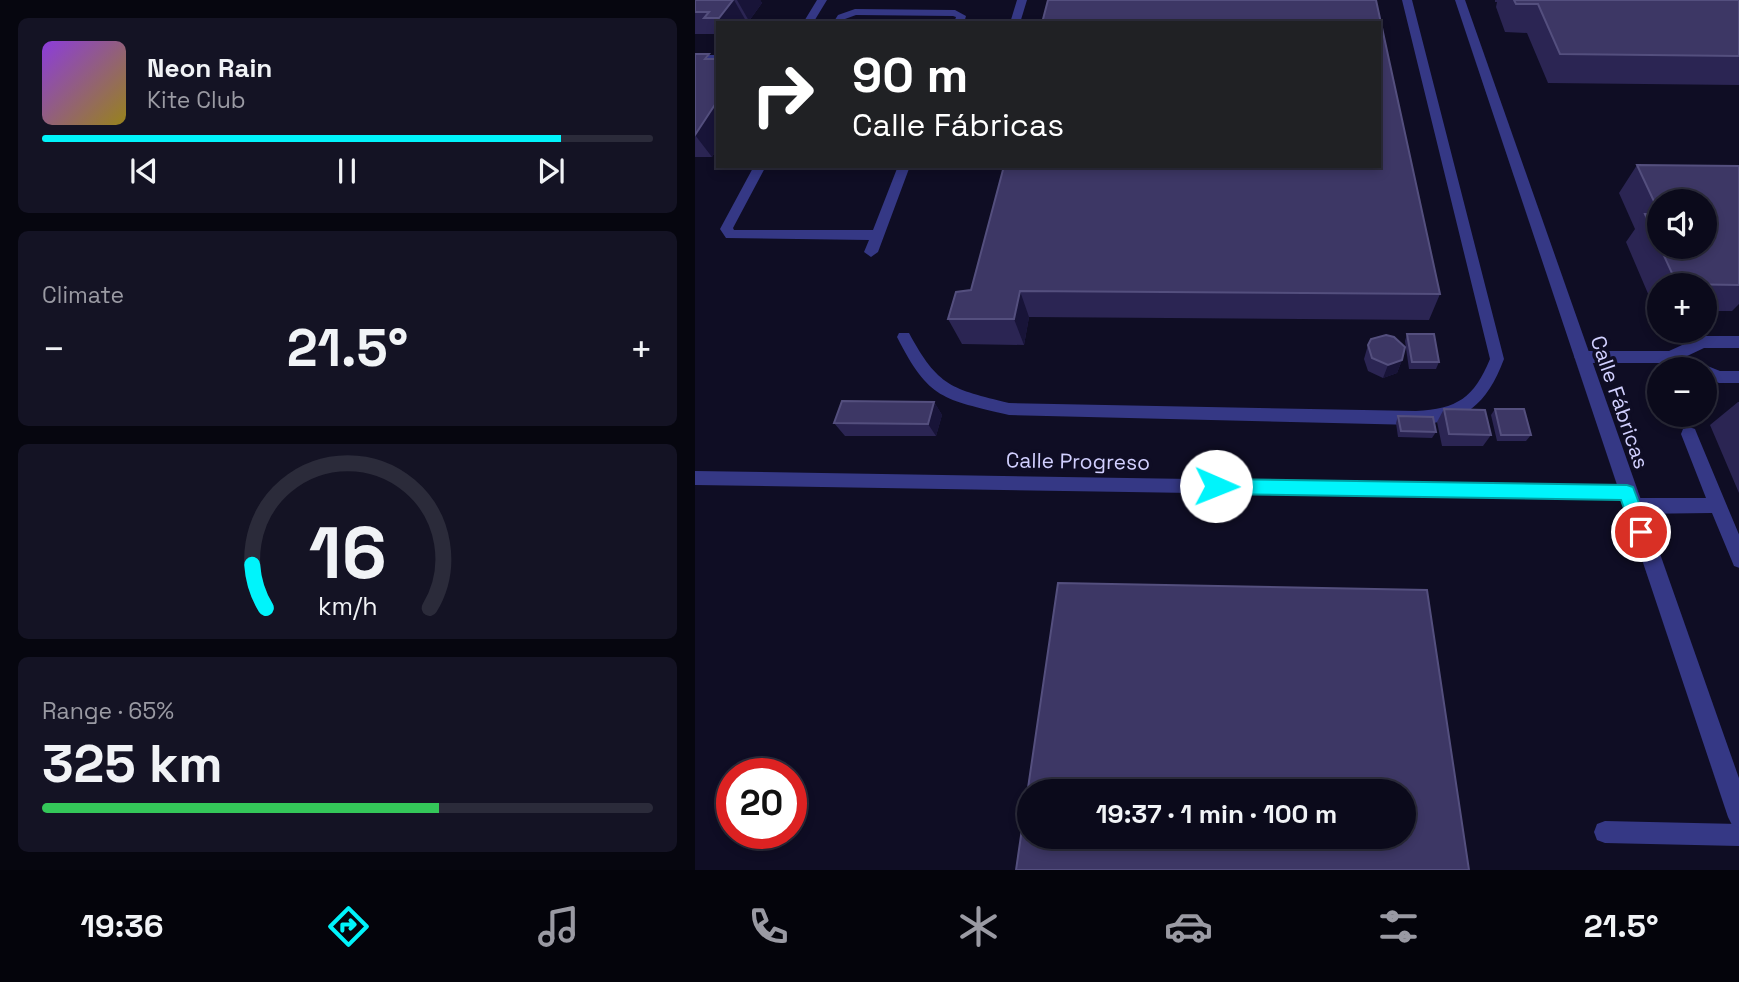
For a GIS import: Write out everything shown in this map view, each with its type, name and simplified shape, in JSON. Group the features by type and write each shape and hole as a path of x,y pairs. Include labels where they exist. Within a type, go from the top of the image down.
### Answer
{"street":[{"name":"Calle Fábricas","path":"1460,0 1739,817"}],"lane":[{"path":"809,21 822,0"},
{"path":"1016,21 1022,0"},
{"path":"903,337 915,362 931,383 949,394 1009,409 1416,418 1437,417 1462,411 1490,379 1497,359 1407,0"},
{"path":"839,21 841,17 855,12 959,14 960,21"},
{"path":"695,58 716,58"},
{"path":"759,168 726,229 731,235 878,235"},
{"path":"871,252 903,168"},
{"path":"1670,357 1702,342 1739,342"},
{"path":"1581,357 1647,357"},
{"path":"1717,376 1739,377"},
{"path":"1689,434 1739,560"},
{"name":"Calle Progreso","path":"695,478 1630,499 1718,505"},
{"path":"1605,832 1739,835"}],"building":[{"path":"695,0 733,0 719,18 704,18 709,12 695,12"},
{"path":"1048,0 1376,0 1381,21 1043,21"},
{"path":"1514,0 1739,0 1739,56 1560,54 1538,4 1516,4"},
{"path":"1381,23 1440,294 1020,291 1014,319 948,319 956,292 971,290 1003,168 1381,168"},
{"path":"695,54 709,54 705,59 716,59 716,103 695,135"},
{"path":"1637,165 1739,166 1739,285 1717,285 1717,273 1672,273 1666,259 1717,259 1717,189 1648,189"},
{"path":"1407,334 1434,334 1439,362 1412,362"},
{"path":"1386,335 1394,337 1405,347 1402,360 1388,365 1372,358 1368,345 1371,339"},
{"path":"842,401 934,402 928,424 834,423"},
{"path":"1444,409 1485,410 1491,435 1449,434"},
{"path":"1495,409 1524,409 1531,435 1501,435"},
{"path":"1398,416 1433,417 1436,432 1401,431"},
{"path":"1058,583 1427,590 1469,870 1016,870 1019,849 1416,849 1416,779 1029,779"}],"route":[{"path":"1216,486 1627,492 1641,532"}]}
